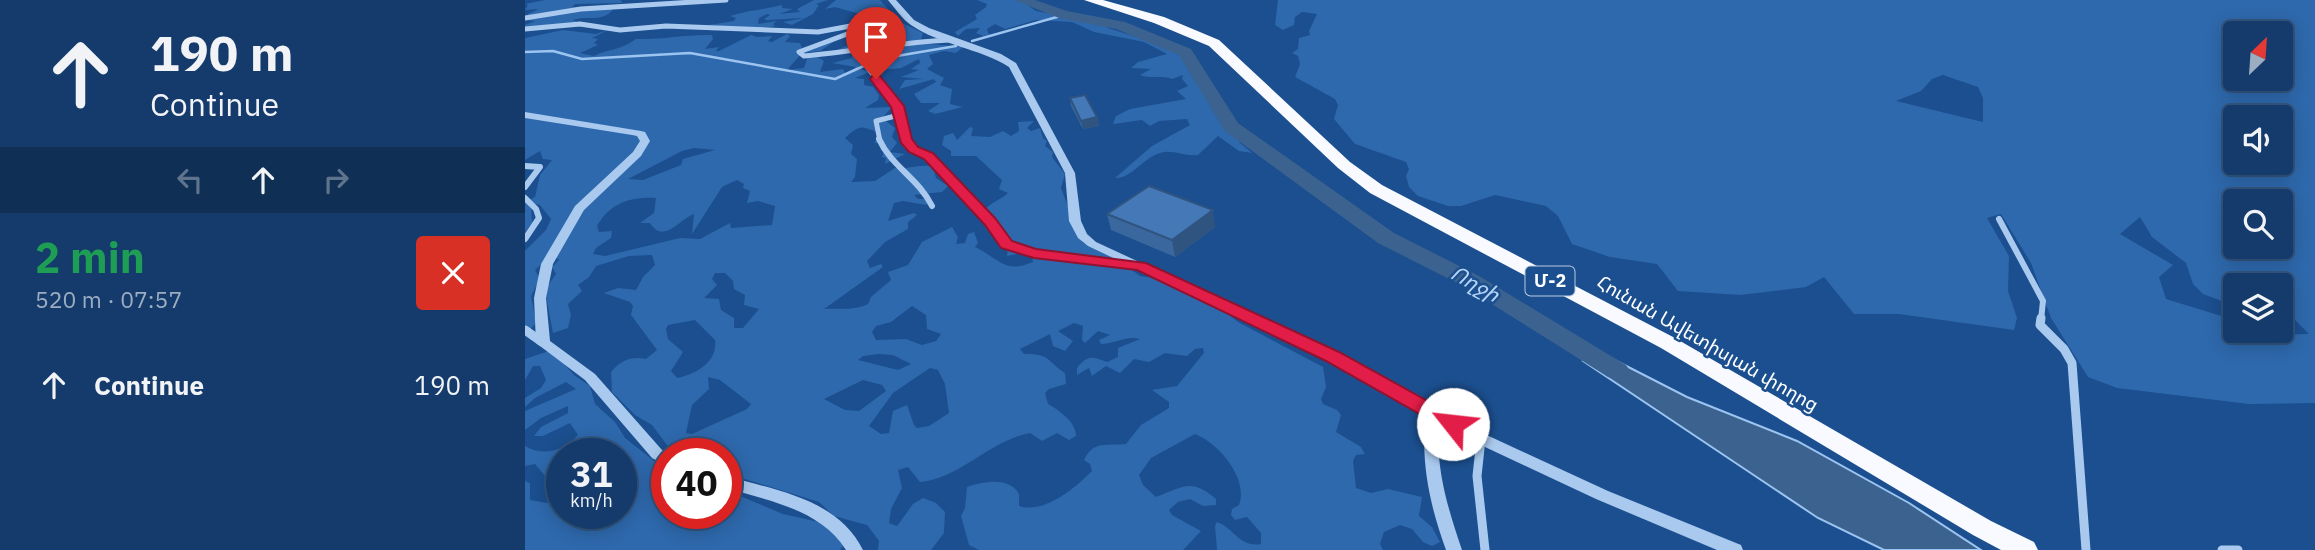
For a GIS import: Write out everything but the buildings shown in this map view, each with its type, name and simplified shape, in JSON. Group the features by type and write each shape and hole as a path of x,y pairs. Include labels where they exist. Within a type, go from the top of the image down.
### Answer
{"highway":[{"name":"Հունան Ավետիսյան փողոց","path":"1090,0 1159,20 1214,43 1345,165 1376,189 1668,343 1970,521 2025,550"}],"street":[{"path":"525,18 581,9 726,0"},
{"path":"892,0 911,22 951,40 998,56 1013,65 1070,173 1075,221 1081,236 1092,244 1333,357 1481,439 1602,495 1735,550"},
{"path":"525,29 580,24 620,30 666,26 818,32 863,25 866,27 809,47 799,54 811,56 901,42 951,40"},
{"path":"855,51 897,106 905,140 913,150 928,156 990,221 1006,244 1034,254 1140,266"},
{"path":"525,115 632,132 641,134 645,141 637,154 579,208 547,264 540,298 543,343"},
{"path":"899,115 876,121 877,138 891,159 914,176 929,195 932,206"},
{"path":"525,166 540,167 525,187"},
{"path":"525,198 539,219 525,239"},
{"path":"1999,219 2043,301 2040,325 2064,349 2072,363 2086,550"},
{"path":"525,330 590,377 651,447"},
{"path":"1433,414 1430,433 1431,460 1443,522 1454,550"},
{"path":"1481,439 1477,476 1485,550"},
{"path":"742,487 821,514 842,527 855,550"},
{"path":"2223,550 2238,550"}],"shaded area":[{"path":"545,0 620,0 623,3 575,4 572,7 613,9 605,16 525,28 525,25 535,21 525,20 528,14 539,9 525,10 528,5 525,4"},
{"path":"814,0 828,0 816,4 819,5 813,14 792,25 783,22 804,18 767,20 764,19 770,15 767,14 759,18 758,24 777,21 773,24 775,26 760,29 709,25 734,21 736,18 730,16 737,14 782,5 782,8 793,9 779,14 800,12 797,9"},
{"path":"836,0 880,0 900,22 923,33 920,43 963,47 956,53 944,51 929,55 933,64 927,69 944,78 940,85 952,89 950,104 963,107 935,114 928,111 940,103 921,103 914,94 936,82 934,79 899,89 905,80 924,79 901,77 919,70 911,69 920,63 919,59 901,68 880,70 879,64 870,63 861,69 870,72 855,78 864,79 864,85 873,87 879,95 878,100 865,108 892,107 882,118 895,128 892,137 897,143 890,152 905,154 885,164 886,158 882,157 884,151 881,149 885,143 874,143 882,133 856,129 845,138 853,145 851,154 857,159 855,177 851,182 875,181 895,168 924,166 933,167 936,178 948,186 942,192 914,195 918,199 930,199 926,205 903,201 894,203 888,221 914,213 917,215 908,222 908,229 885,242 867,261 870,268 881,264 883,267 824,309 852,308 868,304 871,297 891,280 888,272 908,265 922,242 952,227 958,237 956,244 965,243 968,234 974,232 978,243 975,247 1003,264 1015,266 1033,262 1032,257 1021,253 1007,256 1008,248 999,243 981,219 988,206 1008,193 999,189 1002,180 976,156 951,156 951,151 942,145 944,136 953,133 957,140 970,127 973,128 971,136 990,137 1003,131 1011,136 1019,131 1018,122 1034,121 1027,128 1031,131 1040,128 1047,141 1045,146 1053,152 1052,157 1065,174 1061,188 1082,242 1120,261 1140,276 1160,279 1222,309 1238,322 1323,367 1326,387 1321,399 1323,404 1337,410 1341,415 1336,432 1361,447 1365,454 1356,455 1353,461 1356,488 1371,493 1388,489 1422,497 1419,516 1432,527 1440,542 1432,546 1423,542 1412,529 1400,525 1384,532 1380,544 1383,550 1217,550 1217,522 1248,543 1261,544 1261,533 1247,517 1235,520 1231,515 1232,509 1239,505 1241,495 1236,473 1222,453 1195,434 1151,458 1139,475 1143,485 1156,497 1194,486 1216,499 1216,505 1203,506 1190,499 1178,502 1169,510 1172,515 1201,531 1183,550 979,550 969,545 961,516 965,508 967,487 987,482 1009,485 1019,494 1019,506 1039,506 1059,498 1092,471 1090,464 1084,460 1092,449 1102,445 1126,444 1141,425 1169,408 1169,402 1152,390 1177,386 1204,353 1203,348 1195,349 1187,356 1165,353 1149,362 1134,359 1120,373 1106,366 1092,376 1089,368 1077,375 1077,368 1088,359 1107,362 1118,357 1118,348 1140,339 1130,338 1101,344 1099,340 1110,335 1098,331 1085,343 1082,340 1083,326 1074,323 1058,331 1073,341 1065,351 1053,346 1050,334 1020,349 1024,354 1044,357 1065,373 1066,384 1049,389 1045,393 1048,404 1070,422 1076,436 1069,440 1057,433 1042,441 1030,433 1015,437 949,474 920,482 908,467 898,470 902,488 891,509 889,523 897,526 913,504 923,498 936,503 945,512 944,533 931,550 878,550 879,541 867,525 834,516 819,502 742,478 742,438 662,438 652,425 635,415 612,392 611,372 615,368 631,359 646,359 657,350 631,315 633,306 630,302 604,293 618,288 636,290 643,277 655,265 652,255 629,256 596,266 589,277 578,285 582,291 568,304 571,315 568,328 553,333 546,296 547,287 556,274 552,267 559,260 552,254 535,270 540,279 531,296 536,323 525,335 525,251 546,230 551,219 540,205 531,203 532,223 525,232 525,202 535,197 540,175 552,160 543,159 540,151 525,160 525,38 563,30 596,34 608,30 592,38 598,39 594,43 598,45 580,53 594,56 636,39 712,35 713,39 705,49 719,47 716,51 719,51 751,35 772,36 768,41 772,42 787,34 790,36 785,42 800,43 802,48 835,41 820,51 802,53 787,70 804,68 807,59 816,56 824,61 820,72 843,69 846,75 856,67 832,63 852,58 852,52 836,51 876,31 868,29 874,26 855,20 863,17 860,14 835,7 825,9","holes":["694,148 715,150 683,159 681,165 643,180 628,179 682,151","737,180 744,184 743,188 750,191 747,203 758,201 775,206 772,225 731,228 730,223 700,239 680,238 605,256 593,254 596,248 611,238 612,231 599,232 597,226 608,212 621,203 638,198 656,198 654,213 640,223 650,223 661,232 672,229 694,214 692,234 722,187","715,273 725,273 733,281 734,289 745,295 744,305 759,309 743,328 734,328 734,318 721,310 719,299 704,298 717,285 712,279","912,306 926,315 927,329 941,334 936,341 922,345 906,339 876,340 872,332 876,326 891,322","695,320 715,340 710,360 699,370 677,378 671,371 683,352 668,339 668,325","893,355 911,364 898,370 858,360 863,356","930,368 938,370 945,384 949,413 929,426 917,428 907,405 893,411 889,433 881,434 869,426 893,393","708,377 720,380 751,404 747,409 692,434 686,433 692,405 709,389","863,380 882,385 886,391 859,411 845,410 824,399"]},
{"path":"977,0 1020,0 1036,11 1107,24 1108,28 1174,49 1198,75 1196,83 1221,105 1219,116 1242,131 1239,142 1252,153 1239,151 1218,136 1198,155 1160,153 1126,175 1115,178 1152,146 1190,125 1187,119 1159,121 1150,126 1142,120 1113,124 1116,116 1130,109 1186,99 1177,91 1188,86 1182,79 1183,75 1172,79 1147,77 1140,75 1151,69 1131,68 1138,62 1167,54 1144,42 1094,32 1072,22 1036,20 1005,29 995,24 987,29 989,35 976,33 980,28 966,29 958,36 955,32 977,19 975,15 986,7 987,4"},
{"path":"1278,0 2315,0 2315,403 2249,404 2117,388 2088,377 2051,318 2031,263 2001,214 1987,218 2009,256 2008,291 2017,318 2014,330 1899,314 1854,314 1824,277 1806,287 1741,295 1678,291 1657,264 1610,257 1572,244 1558,216 1546,206 1495,195 1461,206 1448,206 1418,196 1409,187 1406,176 1409,169 1406,162 1355,144 1334,119 1338,105 1335,99 1295,77 1300,64 1298,56 1292,53 1298,49 1299,38 1310,35 1309,31 1317,14 1302,12 1295,17 1294,25 1283,30 1275,25","holes":["1943,75 1978,87 1983,98 1983,122 1896,101 1921,91 1932,79"]},
{"path":"552,350 574,375 590,386 595,404 615,422 625,438 574,438 578,435 570,423 543,436 534,436 541,427 568,413 568,406 541,418 525,430 525,411 576,389 566,382 535,398 525,407 525,398 541,388 546,380 540,366 533,366 525,380 525,359"},
{"path":"1597,351 1687,397 1797,441 1909,503 1981,550 1884,550 1818,518 1583,361"},
{"path":"525,446 546,452 546,477 535,464 525,466"},
{"path":"637,447 651,458 651,529 742,529 742,497 783,514 823,523 835,530 843,546 840,550 525,550 525,481 530,483 530,500 546,503 546,529 637,529"}],"waterway":[{"name":"Ողջի","path":"1021,0 1064,15 1120,25 1185,52 1231,127 1386,238 1471,281 1617,371"},
{"path":"972,41 1064,15"},
{"path":"525,52 553,51 582,59 690,53 835,79 879,59 956,46"}],"route":[{"path":"876,79 897,106 905,140 913,150 928,156 990,221 1006,244 1034,254 1140,266 1333,357 1453,424"}]}
